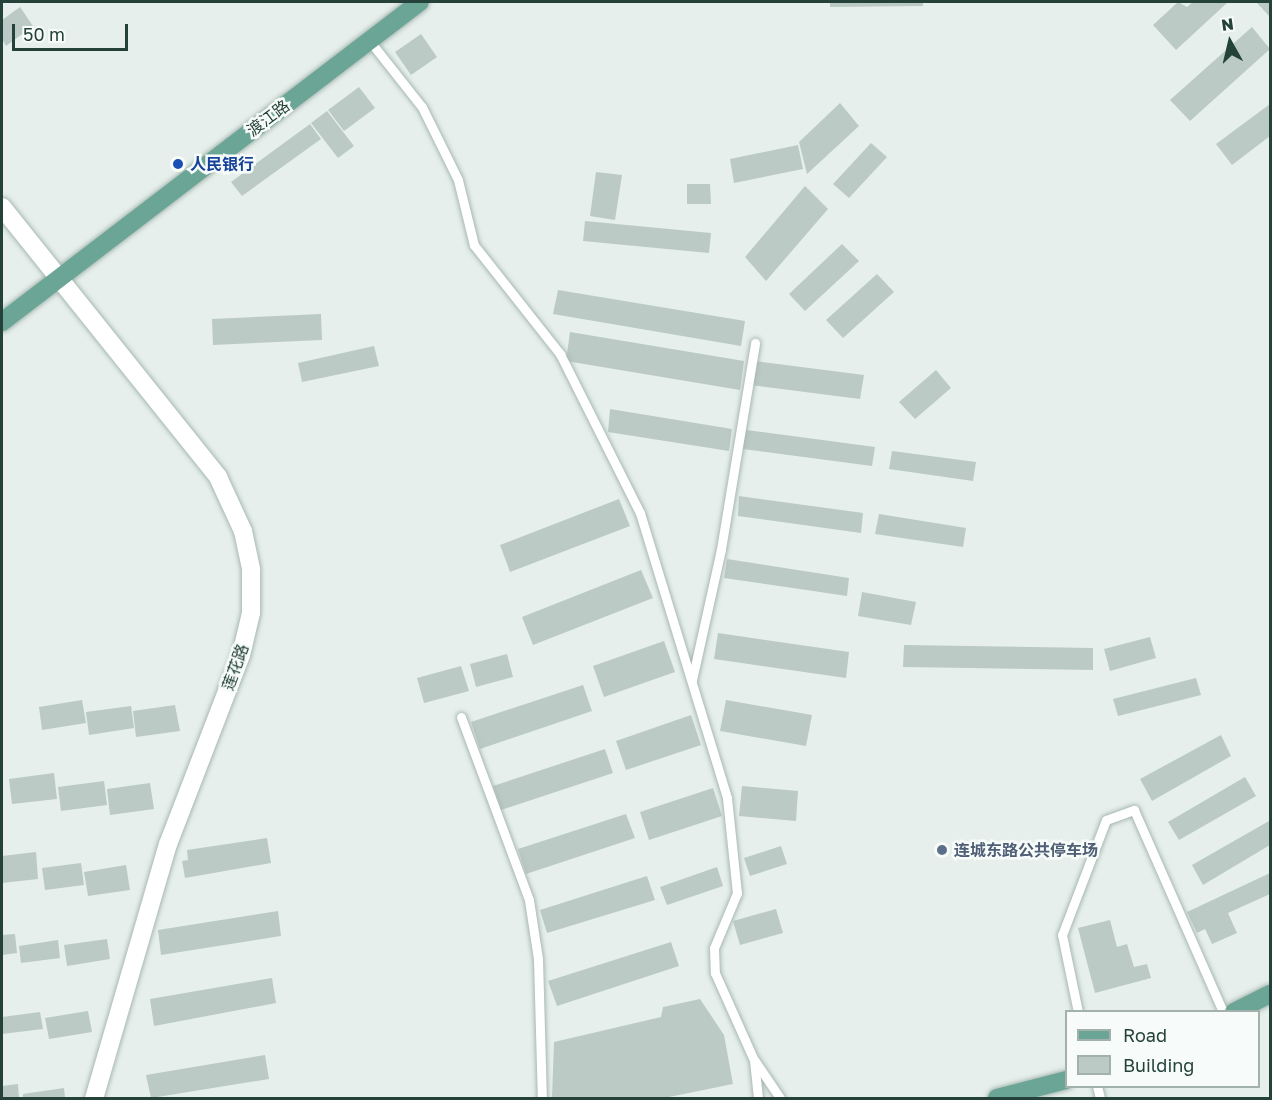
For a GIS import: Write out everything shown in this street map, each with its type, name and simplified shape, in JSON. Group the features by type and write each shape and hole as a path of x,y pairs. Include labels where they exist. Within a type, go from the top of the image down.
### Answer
{"main road":[{"name":"渡江路","path":"2,322 420,2"},
{"name":"莲花路","path":"2,207 218,477 243,531 252,591 241,655 168,844 94,1098"},
{"path":"1236,1010 1270,994"},
{"path":"997,1098 1065,1080"}],"lane":[{"path":"369,40 422,107 458,180 474,245 560,354 630,490 692,680 727,798 737,893 714,948 715,972 754,1060 780,1098"},
{"path":"692,680 721,549 755,343"},
{"path":"461,717 529,900 538,959 542,1098"},
{"path":"1078,1010 1062,935 1106,820 1134,810 1223,1010"},
{"path":"754,1060 758,1098"}],"building":[{"path":"830,2 923,2 923,6 830,7"},
{"path":"1178,2 1187,7 1193,2 1228,2 1176,50 1153,25"},
{"path":"1256,2 1270,2 1270,17"},
{"path":"20,7 33,26 6,46 2,39 2,20"},
{"path":"1252,27 1270,49 1190,121 1170,100"},
{"path":"421,34 437,57 411,75 395,52"},
{"path":"359,87 375,108 344,131 328,110"},
{"path":"840,103 859,126 807,174 799,142"},
{"path":"1270,104 1270,136 1232,165 1216,144"},
{"path":"327,111 354,146 338,158 311,123"},
{"path":"310,124 321,139 242,196 231,182"},
{"path":"871,143 887,157 849,198 833,184"},
{"path":"798,145 803,169 734,183 730,159"},
{"path":"596,172 622,175 615,220 590,216"},
{"path":"687,184 710,184 711,204 687,204"},
{"path":"805,186 828,209 766,281 745,257"},
{"path":"585,221 711,233 709,253 583,241"},
{"path":"842,244 859,261 805,311 789,294"},
{"path":"877,274 894,292 843,338 826,320"},
{"path":"558,290 745,321 741,346 553,314"},
{"path":"321,314 322,340 213,345 212,319"},
{"path":"570,332 744,361 740,390 566,361"},
{"path":"374,346 379,366 302,382 298,363"},
{"path":"755,361 864,375 860,399 751,385"},
{"path":"936,370 951,388 915,419 899,402"},
{"path":"610,409 732,429 729,451 608,432"},
{"path":"746,430 875,447 872,466 743,449"},
{"path":"892,451 976,462 973,481 889,469"},
{"path":"739,496 863,513 861,533 738,516"},
{"path":"619,499 630,526 510,572 500,545"},
{"path":"879,514 966,528 963,547 875,534"},
{"path":"727,559 849,578 847,596 724,578"},
{"path":"641,570 653,598 533,645 522,617"},
{"path":"862,592 916,602 911,625 858,616"},
{"path":"718,633 849,652 846,678 714,659"},
{"path":"1150,637 1156,658 1110,671 1104,649"},
{"path":"664,641 675,672 604,697 593,666"},
{"path":"904,645 1093,648 1093,670 903,667"},
{"path":"507,654 513,677 476,687 470,664"},
{"path":"461,666 469,691 424,703 417,678"},
{"path":"1196,678 1201,695 1118,716 1113,699"},
{"path":"583,685 592,711 480,749 471,722"},
{"path":"82,700 86,723 42,730 39,707"},
{"path":"726,700 812,715 806,746 720,731"},
{"path":"175,705 180,731 136,737 133,711"},
{"path":"131,706 134,728 89,735 86,712"},
{"path":"691,715 701,745 626,770 616,741"},
{"path":"1221,735 1231,756 1152,801 1140,779"},
{"path":"605,749 613,773 501,810 493,786"},
{"path":"54,773 57,799 12,804 9,779"},
{"path":"1245,777 1256,796 1179,840 1168,822"},
{"path":"104,781 107,805 61,811 58,787"},
{"path":"150,783 154,809 110,815 107,789"},
{"path":"742,786 798,791 796,821 739,816"},
{"path":"713,788 722,816 649,840 640,812"},
{"path":"626,814 635,838 526,874 518,849"},
{"path":"1269,821 1270,845 1203,885 1192,865"},
{"path":"267,838 271,863 185,878 182,861 188,860 187,850"},
{"path":"781,846 787,864 750,876 744,858"},
{"path":"36,852 38,879 2,883 2,856"},
{"path":"81,863 84,885 45,890 42,868"},
{"path":"126,865 130,890 88,896 84,872"},
{"path":"717,867 723,886 667,905 660,887"},
{"path":"1270,873 1270,894 1228,913 1237,933 1212,944 1205,929 1197,933 1187,912"},
{"path":"647,876 655,900 547,933 540,910"},
{"path":"776,909 783,933 740,945 733,921"},
{"path":"278,911 281,936 161,955 158,930"},
{"path":"1110,920 1117,947 1127,944 1134,967 1147,964 1151,978 1095,993 1078,928"},
{"path":"15,934 17,953 2,955 2,935"},
{"path":"107,939 110,959 67,966 64,945"},
{"path":"58,940 60,958 21,963 19,946"},
{"path":"671,942 679,966 557,1006 548,981"},
{"path":"272,978 276,1003 154,1026 150,999"},
{"path":"700,999 724,1035 733,1084 664,1098 552,1098 554,1042 661,1017 663,1007"},
{"path":"88,1011 92,1032 49,1039 45,1018"},
{"path":"40,1012 43,1029 2,1034 2,1017"},
{"path":"265,1055 269,1079 151,1098 146,1075"},
{"path":"18,1084 19,1098 2,1098 2,1086"},
{"path":"64,1088 65,1098 23,1098 23,1094"}],"place":[{"name":"人民银行","path":"178,164"},
{"name":"连城东路公共停车场","path":"942,850"}]}
